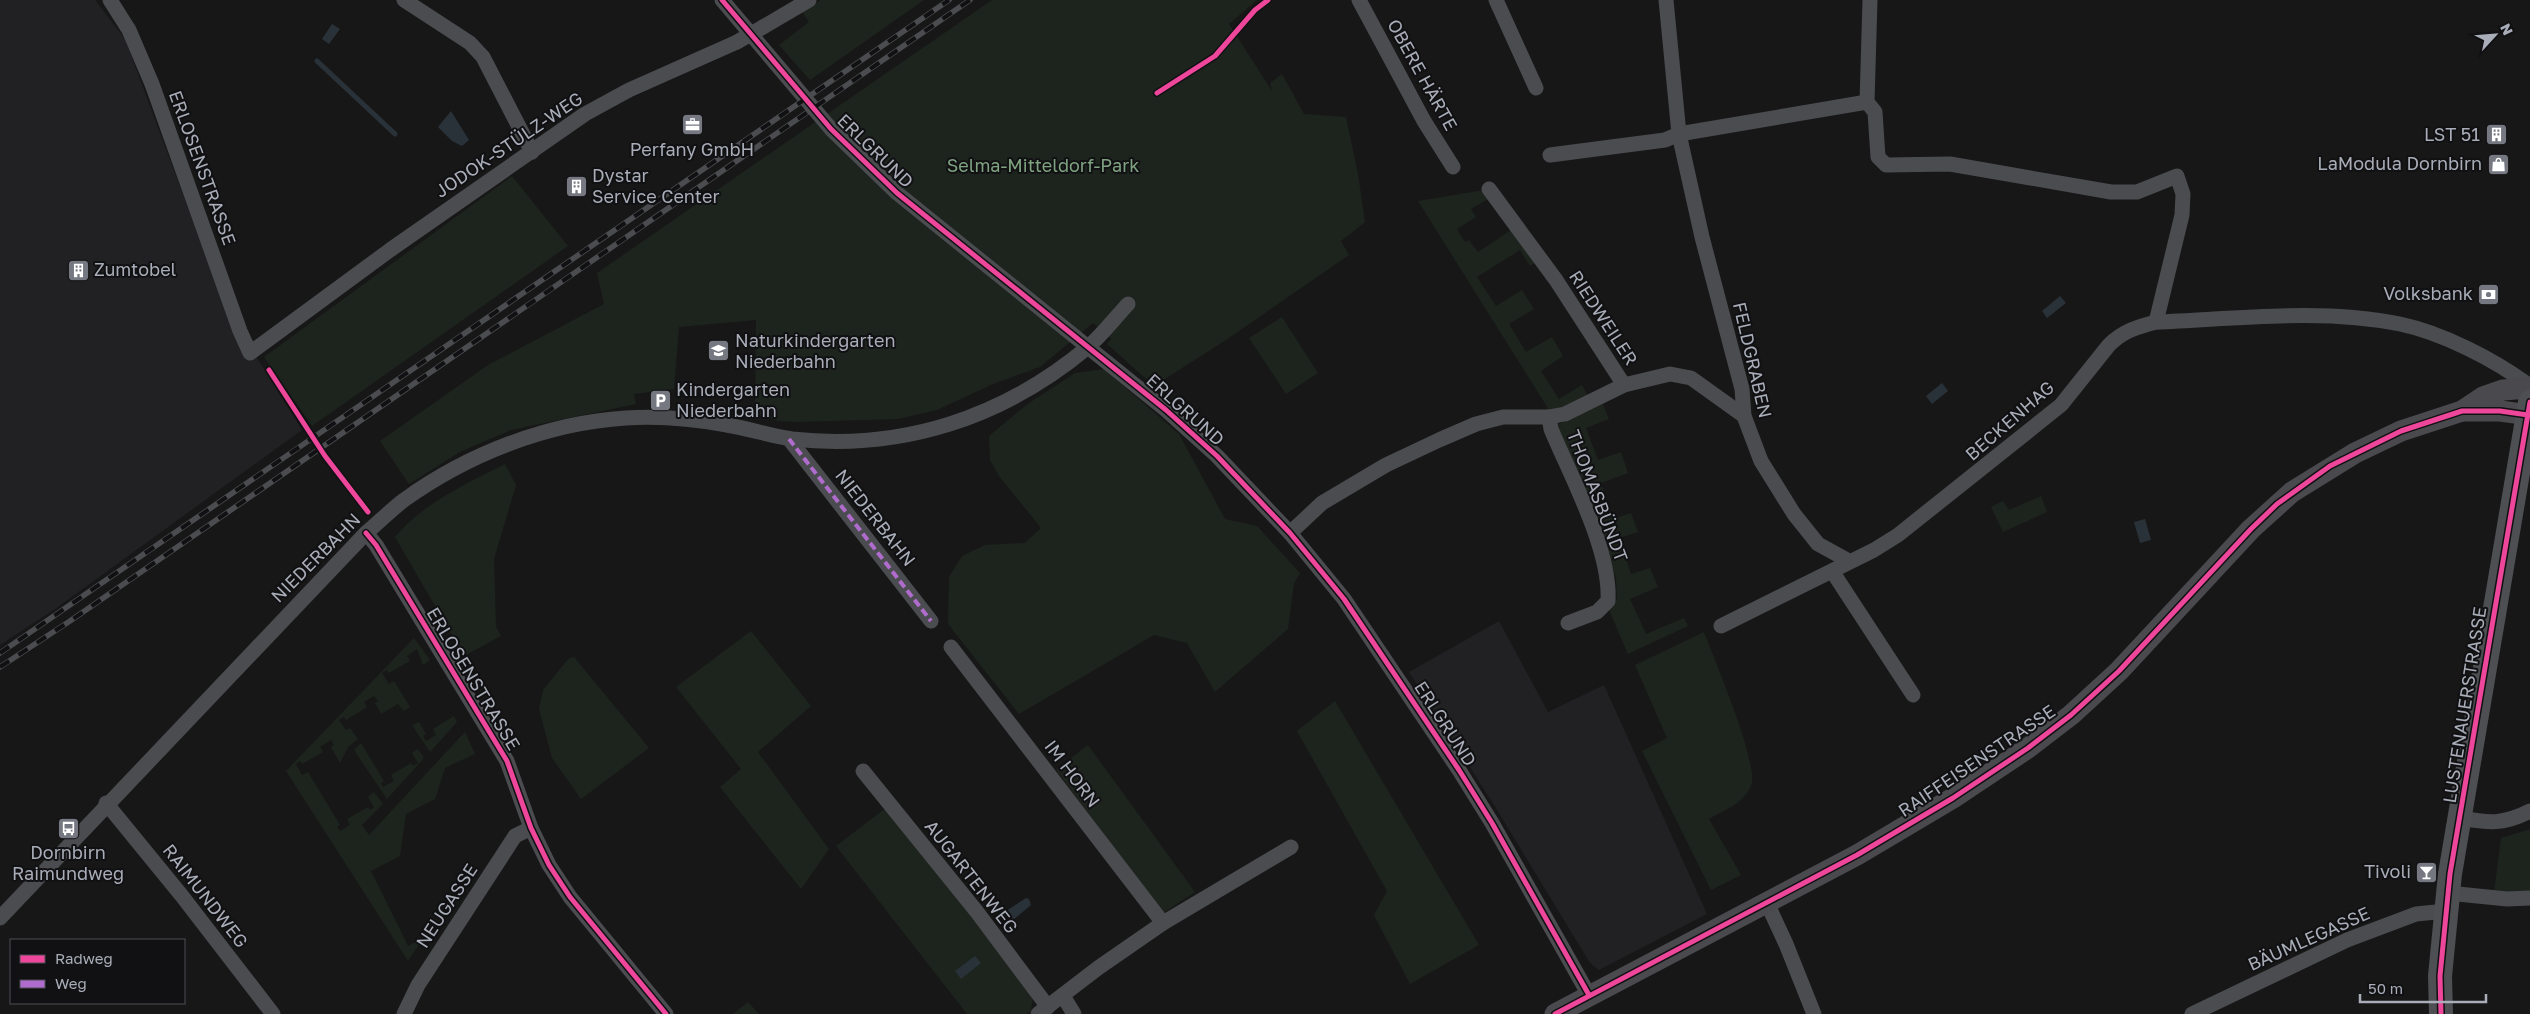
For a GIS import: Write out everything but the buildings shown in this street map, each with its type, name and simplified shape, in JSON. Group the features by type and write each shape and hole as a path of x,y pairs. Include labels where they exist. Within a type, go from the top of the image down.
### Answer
{"main road":[{"name":"LUSTENAUERSTRASSE","path":"2441,1014 2440,976 2447,902 2529,411"}],"street":[{"name":"ERLOSENSTRASSE","path":"110,0 129,30 149,76 240,331 250,353"},
{"path":"404,0 470,43 483,57 532,152"},
{"name":"ERLGRUND","path":"722,0 831,129 897,193 1166,410 1217,456 1290,533 1350,607 1459,770 1492,823 1589,995"},
{"name":"JODOK-STÜLZ-WEG","path":"250,353 390,250 585,114 622,94 737,42 809,0"},
{"name":"OBERE HÄRTE","path":"1359,0 1424,120 1453,167"},
{"path":"1496,0 1536,88"},
{"name":"FELDGRABEN","path":"1666,0 1679,134 1702,237 1742,389 1744,416 1761,461 1794,514 1818,544 1849,561"},
{"path":"1870,0 1867,102 1875,112 1878,157 1886,165 1950,164 2111,192 2137,192 2177,176 2183,194 2182,215 2156,322"},
{"path":"1550,155 1665,140 1679,134 1867,102"},
{"name":"RIEDWEILER","path":"1489,189 1556,280 1624,384 1670,374 1691,378 1744,416"},
{"name":"NIEDERBAHN","path":"0,918 106,803 366,533 403,501 464,464 498,448 570,426 627,418 680,419 727,425 789,438 827,442 869,441 904,436 944,426 999,406 1041,381 1088,346 1128,304"},
{"name":"BECKENHAG","path":"1722,626 1832,571 1898,535 2061,406 2118,336 2137,326 2156,322 2308,316 2354,318 2400,324 2448,340 2516,375 2530,387"},
{"name":"THOMASBÜNDT","path":"1290,533 1322,503 1386,465 1439,440 1476,424 1503,417 1549,417 1566,414 1624,384"},
{"name":"RAIFFEISENSTRASSE","path":"1555,1014 1857,856 1946,802 2050,731 2119,671 2251,529 2277,504 2304,483 2344,458 2377,441 2462,411 2483,397 2530,387"},
{"name":"RAIFFEISENSTRASSE","path":"2462,411 2529,411"},
{"name":"THOMASBÜNDT","path":"1549,417 1551,429 1605,558 1609,583 1608,601 1597,612 1568,623"},
{"name":"NIEDERBAHN","path":"789,438 931,621"},
{"name":"ERLOSENSTRASSE","path":"366,533 376,545 499,748 518,788 531,828 549,865 570,898 666,1014"},
{"path":"1832,571 1913,696"},
{"name":"IM HORN","path":"951,647 1163,923"},
{"name":"AUGARTENWEG","path":"864,771 977,912 1043,1010"},
{"name":"RAIMUNDWEG","path":"106,803 176,888 273,1014"},
{"path":"2460,818 2493,824 2513,820 2530,811"},
{"name":"NEUGASSE","path":"410,1011 418,985 516,836 531,828"},
{"path":"1043,1010 1064,996 1098,968 1163,923 1291,847"},
{"name":"BÄUMLEGASSE","path":"2192,1014 2347,940 2447,902 2530,898"},
{"path":"1766,903 1786,944 1814,1014"},
{"path":"1064,996 1074,1014"}],"shaded area":[{"name":"Zumtobel","path":"0,0 95,0 125,39 225,307 302,430 55,609 0,645"},
{"path":"332,24 340,29 329,44 322,39"},
{"path":"451,111 469,140 462,146 452,141 438,127"},
{"path":"2060,296 2066,303 2047,318 2042,311"},
{"path":"1942,383 1948,391 1932,404 1926,396"},
{"path":"2145,519 2151,540 2140,543 2134,522"},
{"path":"1499,621 1548,712 1604,685 1707,914 1599,970 1590,963 1494,805 1409,672"},
{"path":"1026,898 1029,899 1031,905 1013,920 1006,911"},
{"path":"975,956 981,963 961,979 955,971"}],"green space":[{"path":"821,0 924,0 810,80 779,45 809,22 802,12"},
{"name":"Selma-Mitteldorf-Park","path":"992,0 1257,0 1229,24 1272,91 1270,83 1282,74 1304,114 1346,117 1358,174 1365,222 1341,241 1349,255 1226,340 1154,386 1107,344 1111,339 1093,323 1040,367 993,384 937,410 898,419 796,422 779,421 755,414 756,320 679,327 674,389 634,394 636,404 511,430 460,452 409,484 380,441 488,365 604,304 597,273"},
{"path":"512,176 568,246 312,426 264,357"},
{"path":"1484,190 1490,198 1471,209 1476,217 1457,229 1465,242 1469,240 1478,252 1511,230 1538,261 1530,266 1520,250 1477,277 1496,306 1522,290 1534,309 1509,324 1526,352 1552,337 1563,356 1541,371 1559,399 1582,385 1588,396 1566,407 1549,410 1418,201"},
{"path":"1282,317 1318,373 1286,394 1249,338"},
{"path":"1104,369 1179,434 1225,519 1257,526 1300,573 1294,583 1288,629 1215,692 1187,643 1154,635 1019,714 948,624 949,577 962,556 985,545 1025,543 1041,528 999,476 990,460 989,436 1026,405 1075,373"},
{"path":"1603,404 1609,419 1586,428 1598,460 1621,452 1628,473 1601,483 1613,519 1631,513 1638,532 1619,538 1631,574 1650,568 1658,587 1630,599 1646,634 1684,618 1688,626 1628,654 1609,610 1617,599 1616,578 1557,425"},
{"path":"505,464 516,485 494,559 496,627 501,636 464,656 395,537 406,525 432,504"},
{"path":"2041,496 2047,512 2003,532 1991,507 2003,501 2009,510"},
{"path":"751,631 811,706 758,752 829,849 801,889 720,787 741,769 676,687"},
{"path":"1704,632 1743,735 1752,774 1751,786 1743,798 1733,806 1709,819 1741,875 1711,890 1642,751 1667,738 1635,665"},
{"path":"414,638 430,660 423,665 417,649 407,656 410,661 389,673 387,670 382,673 389,684 394,681 410,707 404,711 398,704 381,714 375,703 378,701 374,696 364,702 367,707 346,720 344,717 339,720 346,730 350,728 358,739 348,747 340,763 331,747 334,745 331,740 320,747 323,752 302,764 300,761 296,764 302,775 308,772 340,825 337,827 340,831 350,825 347,819 368,807 370,810 374,807 368,797 374,792 383,804 362,825 369,835 465,732 475,754 445,768 435,799 406,814 400,856 371,871 408,946 423,938 408,961 286,771"},
{"path":"574,657 649,748 581,799 552,758 539,709 543,690 568,659"},
{"path":"1335,701 1479,945 1410,984 1374,915 1387,891 1297,731"},
{"path":"454,716 457,722 430,752 412,725 419,722 426,734 423,736 426,741 436,735 433,729"},
{"path":"361,743 384,781 381,783 383,787 394,781 391,775 411,763 413,766 418,763 412,753 418,749 424,758 387,799 354,750"},
{"path":"1088,745 1195,892 1163,913 1056,770"},
{"path":"887,807 1033,996 1031,1011 1026,1014 967,1014 836,846"},
{"path":"2530,829 2530,892 2494,892 2501,838"},
{"path":"748,1002 759,1014 733,1014"}],"waterway":[{"path":"317,61 395,134"}],"railway":[{"path":"0,653 949,0"},
{"path":"0,667 70,621 970,0"}],"marked path":[{"path":"789,439 931,621"}],"cycle path":[{"path":"722,0 831,129 897,193 1166,410 1217,456 1290,533 1344,599 1459,770 1492,823 1589,995"},
{"path":"1157,93 1215,56 1255,10 1268,0"},
{"path":"269,370 325,456 368,512"},
{"path":"2441,1014 2440,976 2450,874 2530,402"},
{"path":"1555,1014 1857,855 1953,798 2028,748 2071,715 2119,671 2251,529 2277,504 2330,466 2401,431 2462,411 2500,411 2528,415"},
{"path":"366,533 376,545 507,761 531,828 549,865 570,897 666,1014"}],"place":[{"name":"Perfany GmbH","path":"692,125"},
{"name":"LST 51","path":"2496,135"},
{"name":"LaModula Dornbirn","path":"2498,164"},
{"name":"Dystar Service Center","path":"576,186"},
{"name":"Zumtobel","path":"78,270"},
{"name":"Volksbank","path":"2489,294"},
{"name":"Naturkindergarten Niederbahn","path":"719,351"},
{"name":"Kindergarten Niederbahn","path":"660,400"},
{"name":"Dornbirn Raimundweg","path":"68,828"},
{"name":"Tivoli","path":"2427,872"}]}
